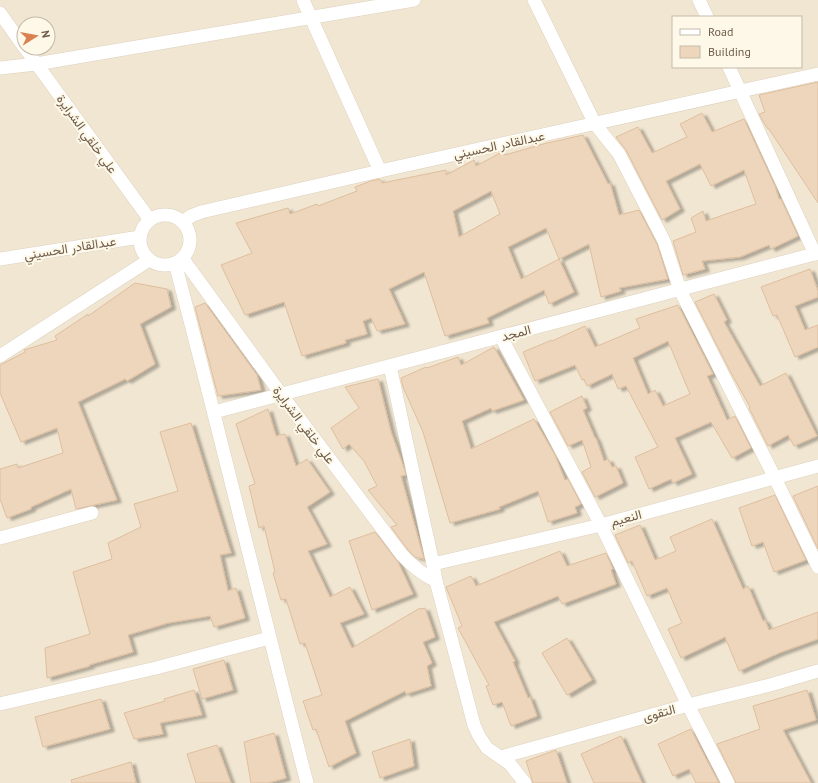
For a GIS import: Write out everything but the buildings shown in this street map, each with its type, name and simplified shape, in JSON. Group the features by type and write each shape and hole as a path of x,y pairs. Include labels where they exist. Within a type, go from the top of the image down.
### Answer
{"street":[{"path":"303,0 380,171"},
{"path":"0,68 36,64 414,0"},
{"path":"534,0 595,124 619,154 664,241 680,290 818,567"},
{"path":"699,0 706,16"},
{"name":"علي خلقي الشرايرة","path":"0,13 16,36"},
{"name":"علي خلقي الشرايرة","path":"30,56 150,220"},
{"path":"729,68 816,254"},
{"name":"عبدالقادر الحسيني","path":"183,222 191,216 201,212 740,90 818,74"},
{"path":"170,215 183,222 188,228 190,236 188,252 179,261 169,265 155,264 149,260 142,252 140,242 140,237 145,225 156,216 170,215"},
{"name":"عبدالقادر الحسيني","path":"0,259 140,237"},
{"name":"المجد","path":"214,412 816,254"},
{"path":"0,356 149,260"},
{"path":"179,261 269,638 307,783"},
{"name":"علي خلقي الشرايرة","path":"179,261 402,555 413,568 436,581"},
{"path":"501,337 601,525 688,705 728,783"},
{"path":"390,366 436,581 474,725 487,748 514,768 525,783"},
{"name":"النعيم","path":"433,564 601,525 818,466"},
{"path":"0,538 92,513"},
{"path":"0,704 156,668 269,638"},
{"name":"التقوى","path":"501,757 688,705 770,685 818,671"}],"shaded area":[{"path":"0,0 818,0 818,783 0,783"}]}
